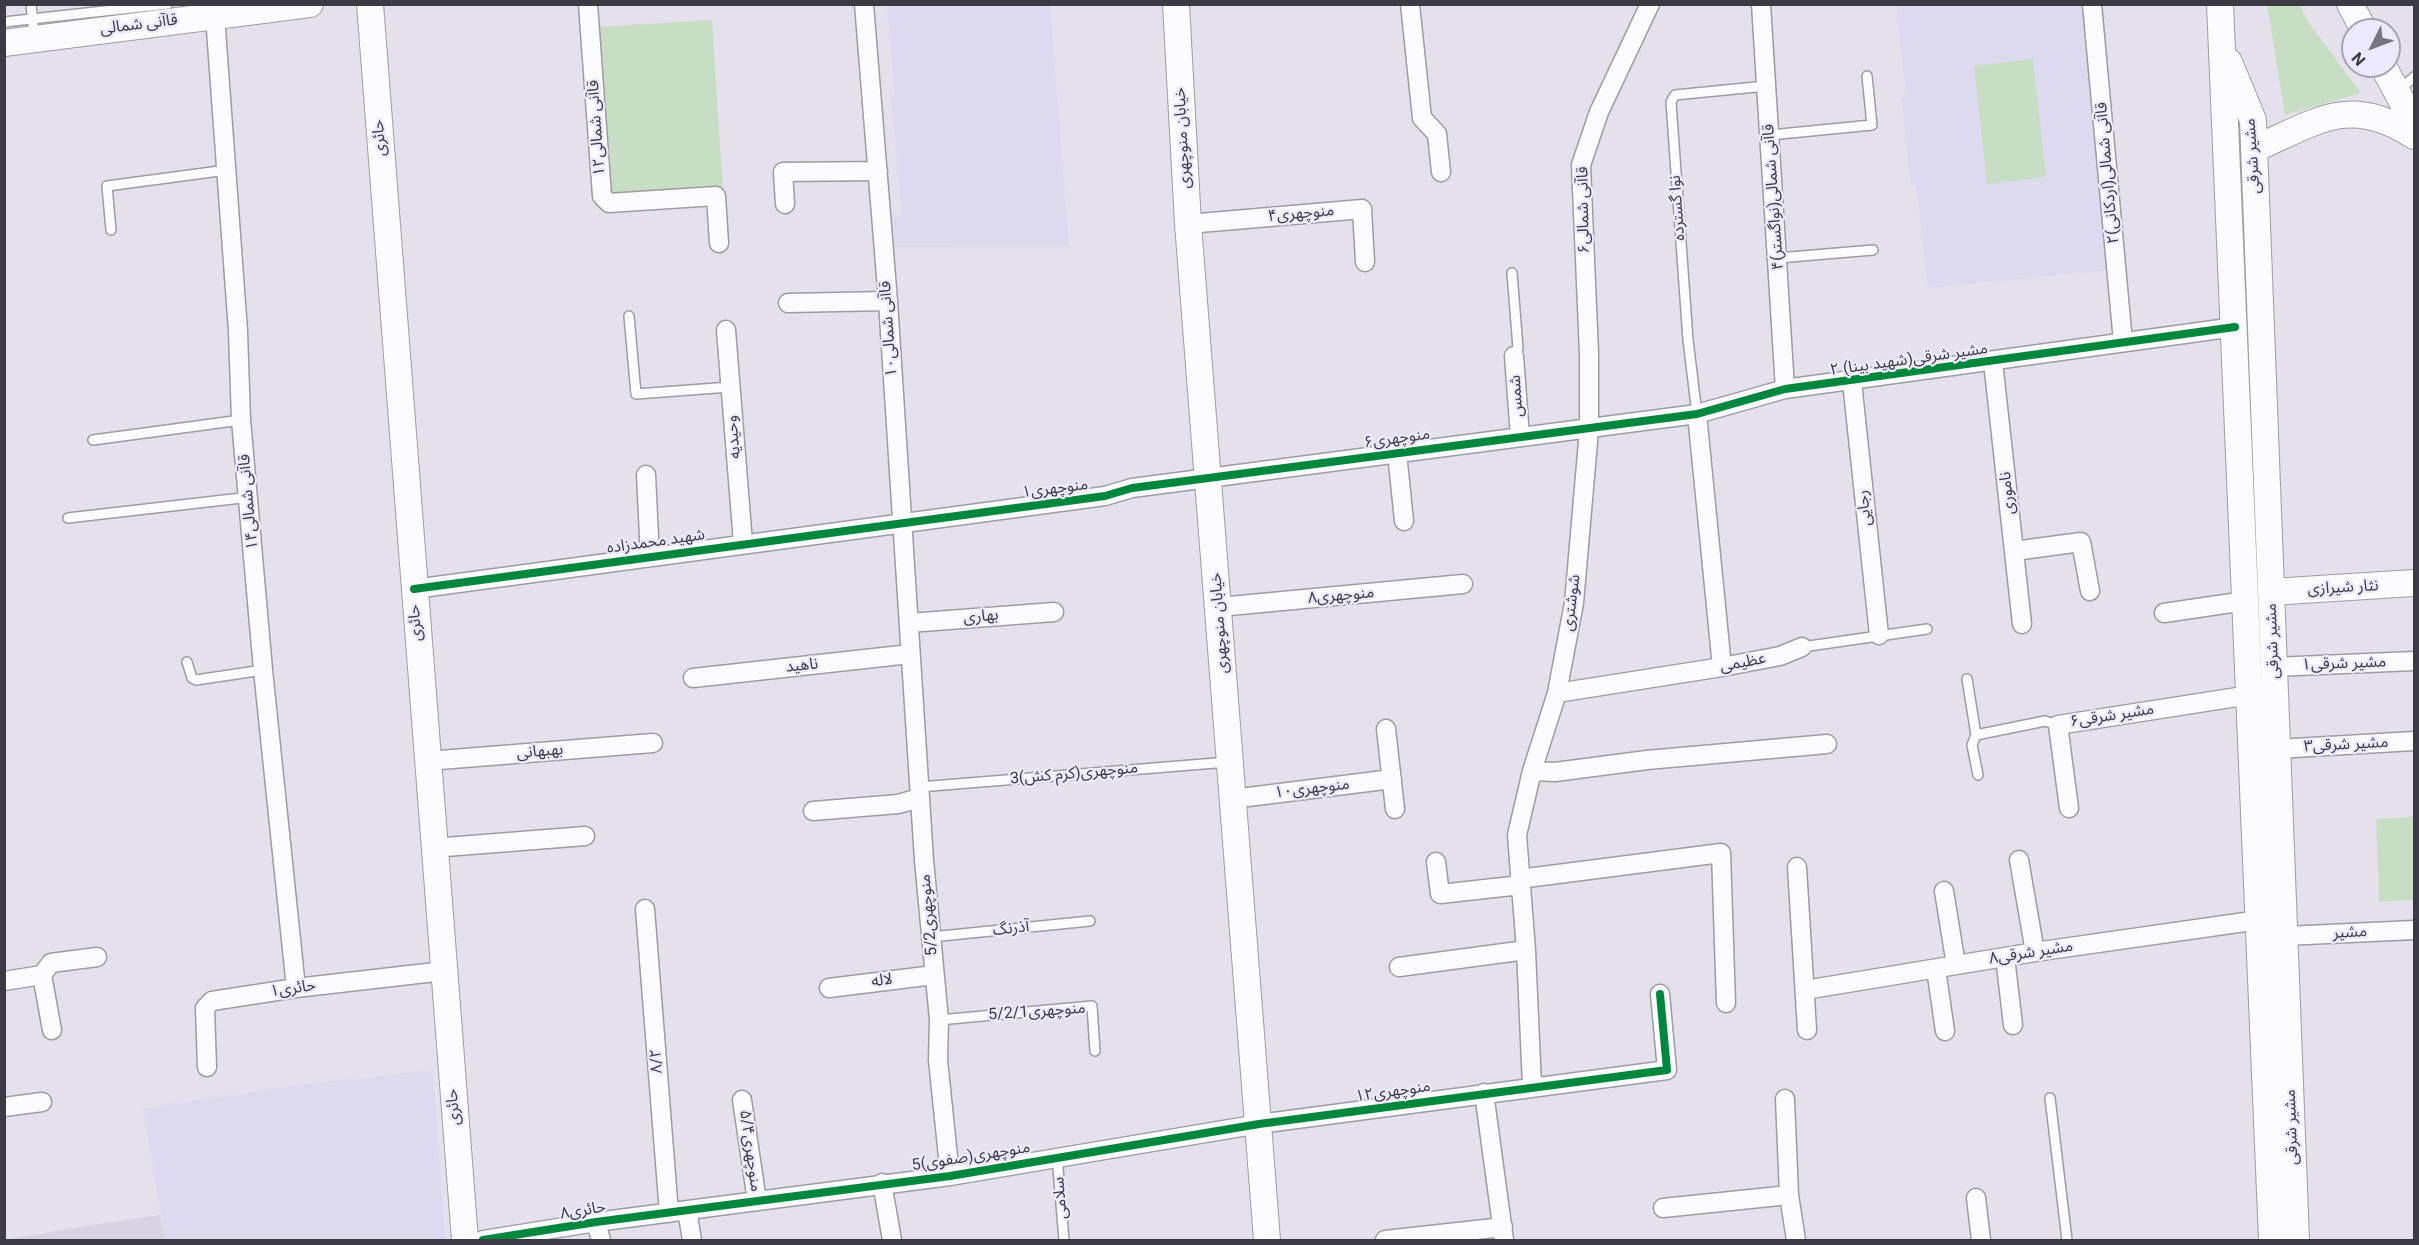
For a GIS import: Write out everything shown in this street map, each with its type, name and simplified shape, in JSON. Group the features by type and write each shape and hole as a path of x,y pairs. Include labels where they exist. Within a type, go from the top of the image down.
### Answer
{"main road":[{"name":"قاآنی شمالی","path":"4,43 34,29 81,17 215,16 310,4"},
{"name":"حائری","path":"370,4 433,848 465,1240"},
{"name":"خیابان منوچهری","path":"1176,4 1188,224 1267,1240"},
{"name":"مشیر شرقی","path":"2220,4 2271,1240"},
{"path":"2350,4 2358,18"},
{"name":"مشیر شرقی","path":"2223,48 2253,120 2285,936 2293,1235"},
{"path":"2405,84 2415,123"},
{"path":"2254,149 2325,118 2345,113 2370,115 2395,123 2415,136"},
{"path":"2230,229 2257,228"},
{"name":"نثار شیرازی","path":"2271,592 2415,583"}],"street":[{"name":"قاآنی شمالی۱۲","path":"588,4 602,196 609,203 716,196 719,243"},
{"name":"قاآنی شمالی۱۰","path":"864,4 878,171 880,232 888,301 910,654"},
{"path":"1410,4 1422,118 1437,134 1441,172"},
{"name":"قاآنی شمالی۶","path":"1589,429 1589,354 1581,165 1599,112 1650,4"},
{"name":"۴قاآنی شمالی(نواگستر)","path":"1761,4 1785,389"},
{"name":"۲قاآنی شمالی(اردکانی)","path":"2092,4 2123,342"},
{"name":"قاآنی شمالی۱۴","path":"215,16 242,420 263,670 296,988"},
{"path":"785,204 783,172 878,171"},
{"name":"منوچهری۴","path":"1188,224 1362,209 1365,262"},
{"path":"788,303 888,301"},
{"name":"۲ مشیر شرقی(شهید بینا)","path":"1589,429 1697,414 1785,389 1852,382 2235,327"},
{"name":"وحیدیه","path":"726,330 743,543"},
{"name":"شمس","path":"1514,356 1520,437"},
{"name":"ناموری","path":"1993,362 2022,624"},
{"name":"رجایی","path":"1852,382 1879,635"},
{"path":"1697,414 1722,667"},
{"name":"منوچهری۶","path":"1209,479 1589,429"},
{"name":"شوشتری","path":"1532,1086 1526,950 1517,835 1532,771 1557,693 1574,603 1589,429"},
{"path":"1397,453 1404,521"},
{"path":"646,475 650,557"},
{"name":"منوچهری۱","path":"902,524 1105,496 1132,488 1209,479"},
{"name":"شهید محمدزاده","path":"414,589 743,543 902,524"},
{"path":"2014,550 2081,542 2090,591"},
{"name":"منوچهری۸","path":"1219,607 1463,584"},
{"path":"2164,613 2245,601"},
{"name":"بهاری","path":"909,623 1054,612"},
{"name":"عظیمی","path":"1557,693 1722,667 1780,656 1802,647"},
{"name":"ناهید","path":"693,678 910,654"},
{"name":"5/2منوچهری","path":"910,654 919,792 939,1020 938,1060 950,1176"},
{"name":"۱مشیر شرقی","path":"2274,667 2415,661"},
{"name":"۶مشیر شرقی","path":"2069,808 2058,724 2250,695"},
{"path":"1386,729 1395,809"},
{"name":"۳مشیر شرقی","path":"2277,749 2415,741"},
{"name":"بهبهانی","path":"427,761 653,743"},
{"path":"1532,771 1556,772 1647,760 1827,744"},
{"name":"منوچهری۱۰","path":"1232,799 1392,779"},
{"path":"813,811 898,804 919,792"},
{"path":"433,848 585,836"},
{"path":"1436,862 1440,894 1721,854 1726,1003"},
{"path":"2019,860 2035,952"},
{"path":"1797,867 1808,1030"},
{"path":"1944,891 1956,965"},
{"name":"۸/۲","path":"645,909 678,1211 692,1240"},
{"name":"مشیر شرقی۸","path":"1805,990 2035,952 2259,920"},
{"name":"مشیر","path":"2285,936 2415,930"},
{"path":"1399,967 1526,950"},
{"path":"4,981 42,975 51,963 97,957"},
{"path":"2006,957 2013,1025"},
{"path":"1936,969 1945,1031"},
{"name":"حائری۱","path":"207,1066 205,1008 207,1003 296,988 444,971"},
{"path":"42,975 52,1030"},
{"name":"لاله","path":"829,988 934,975"},
{"name":"منوچهری۱۲","path":"1259,1124 1532,1086 1667,1070 1660,994"},
{"path":"1385,1240 1503,1234 1484,1093"},
{"path":"1785,1099 1789,1195 1796,1240"},
{"name":"منوچهری۵/۴","path":"742,1100 757,1201"},
{"path":"4,1107 42,1102"},
{"name":"5منوچهری(صفوی)","path":"678,1211 950,1176 1057,1156 1259,1124"},
{"path":"882,1184 892,1240"},
{"path":"1663,1208 1789,1195"},
{"path":"1976,1198 1981,1240"},
{"name":"حائری۸","path":"483,1240 678,1211"},
{"path":"596,1222 601,1240"}],"lane":[{"path":"4,22 34,29 31,4"},
{"path":"81,17 168,4"},
{"path":"1770,135 1872,125 1867,76"},
{"name":"نوا گسترده","path":"1697,414 1688,340 1671,102 1675,95 1766,86"},
{"path":"111,230 107,186 227,170"},
{"path":"1778,258 1872,250"},
{"path":"1512,273 1518,348 1514,356"},
{"path":"629,316 636,394 730,387"},
{"path":"93,440 242,420"},
{"path":"68,518 250,497"},
{"name":"عظیمی","path":"1802,647 1927,629"},
{"path":"187,662 192,678 196,680 263,670"},
{"path":"1967,679 1976,735 1972,745 1978,775"},
{"path":"1976,735 2044,721 2058,724"},
{"name":"3منوچهری(کرم کش)","path":"919,792 1229,762"},
{"name":"آذرنگ","path":"931,937 1090,921"},
{"name":"5/2/1منوچهری","path":"939,1020 1092,1006 1095,1051"},
{"path":"2050,1098 2067,1240"},
{"name":"سلامی","path":"1057,1156 1064,1240"}],"shaded area":[{"path":"887,5 1050,5 1069,246 893,247 890,217 902,216 891,97 895,96"},
{"path":"1896,5 2084,5 2110,270 1928,288 1916,185 1911,185 1901,98 1906,96"},
{"path":"433,1070 445,1240 165,1240 143,1108 298,1085"},
{"path":"160,1215 165,1240 5,1240 86,1226"}],"green space":[{"path":"2267,5 2300,5 2308,22 2341,66 2341,78 2350,78 2361,93 2285,115"},
{"path":"712,20 723,191 616,197 610,191 599,27"},
{"path":"2033,59 2046,177 1987,184 1974,66"},
{"path":"2414,817 2414,900 2379,902 2376,819"}],"cycle path":[{"path":"414,589 1105,496 1132,488 1697,414 1785,389 2235,327"},
{"path":"483,1240 596,1222 950,1176 1259,1124 1667,1070 1660,994"}]}
